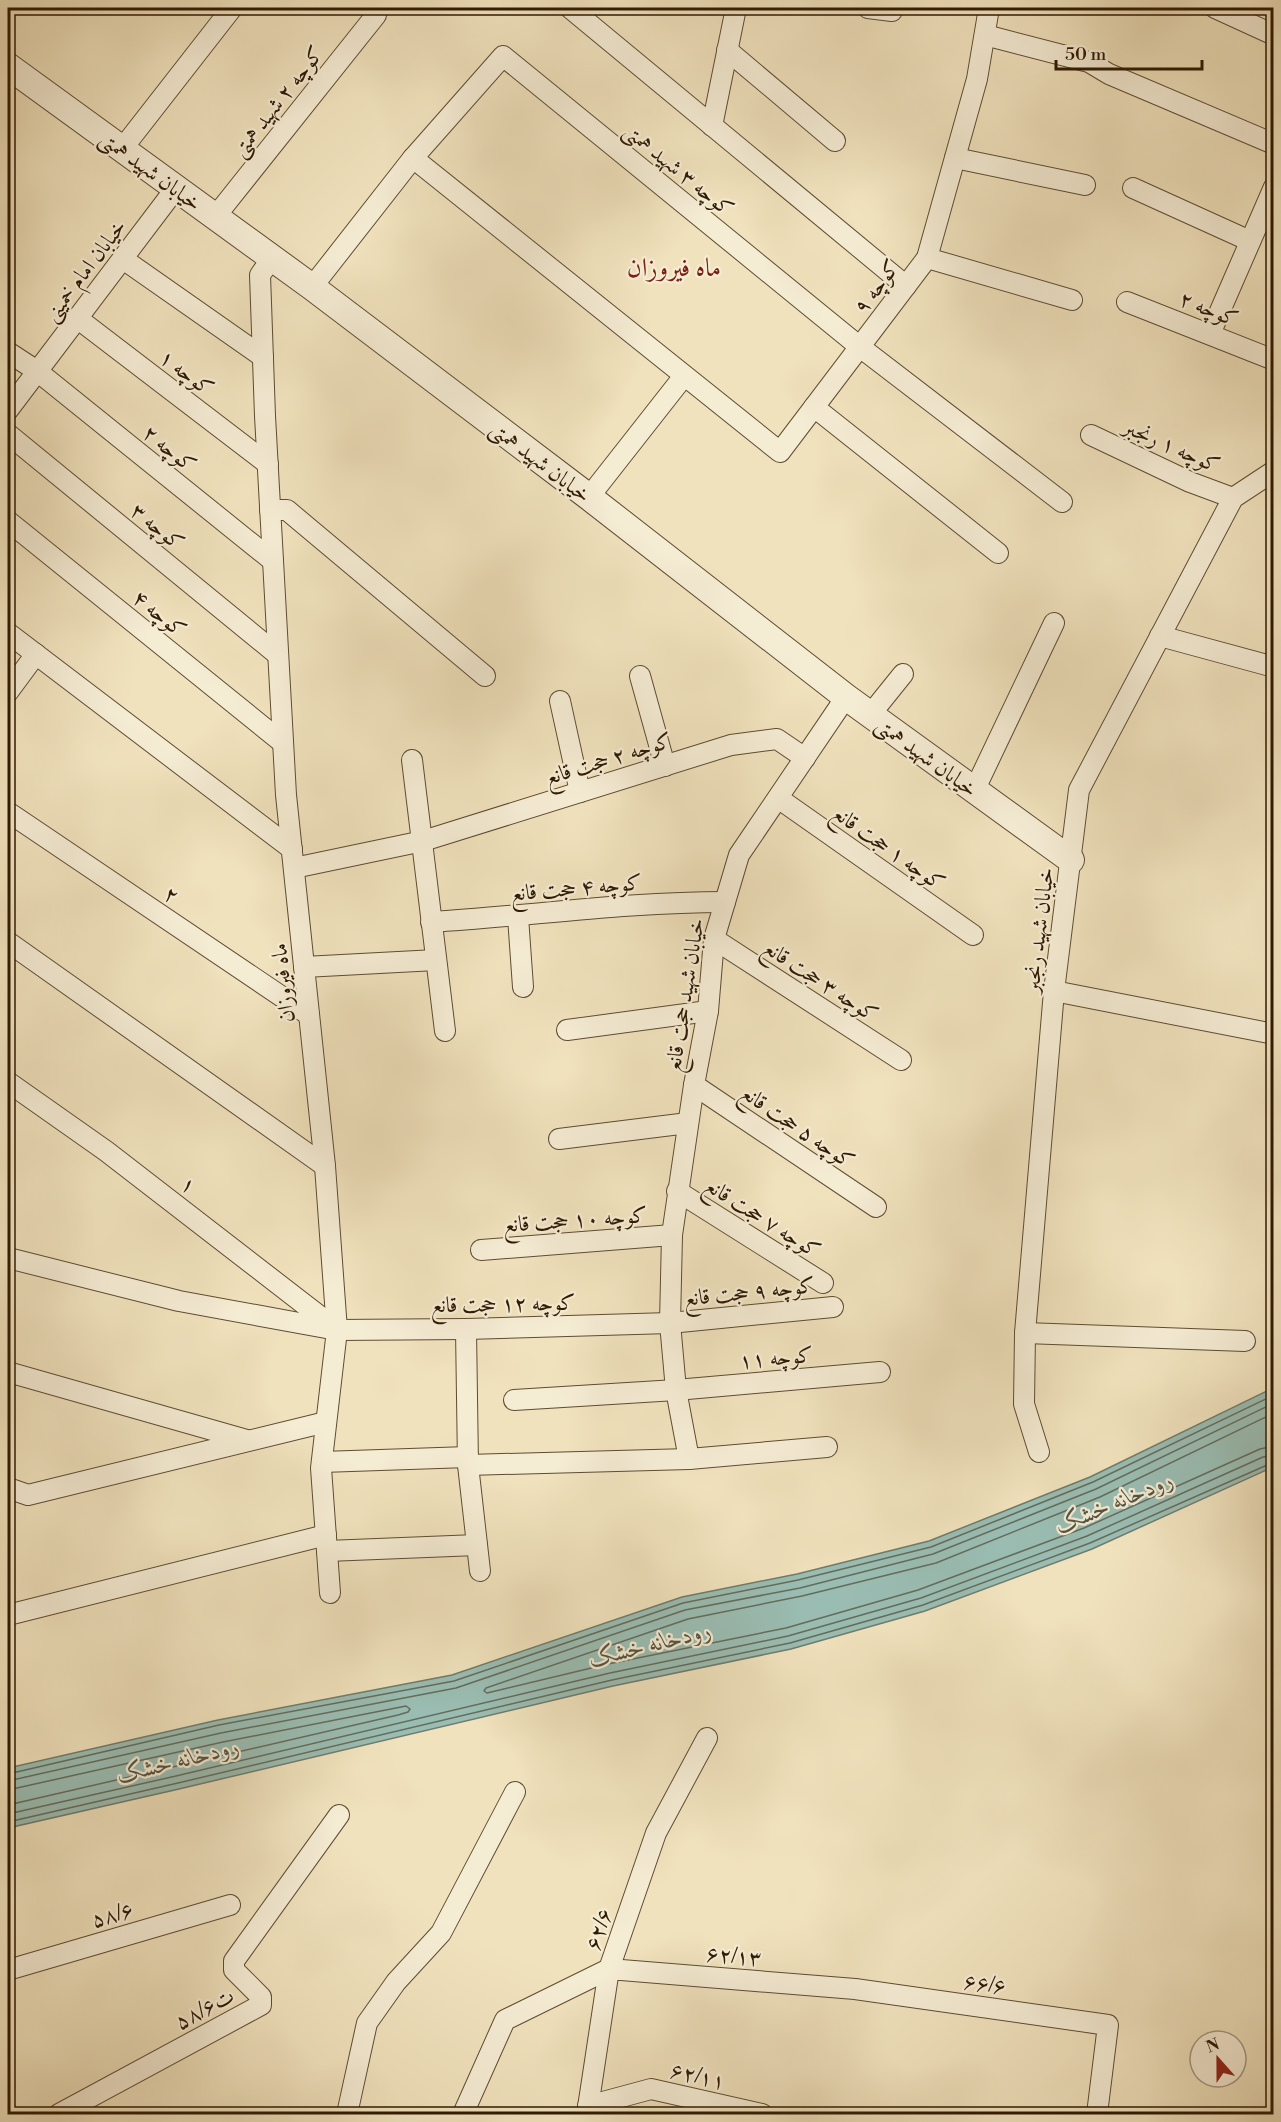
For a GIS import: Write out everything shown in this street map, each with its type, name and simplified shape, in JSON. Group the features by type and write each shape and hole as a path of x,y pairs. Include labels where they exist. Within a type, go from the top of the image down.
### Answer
{"street":[{"path":"122,149 232,8"},
{"path":"570,8 906,286"},
{"path":"712,126 736,8"},
{"path":"868,8 891,11"},
{"name":"کوچه ۹","path":"413,158 780,452 927,258 978,79 989,8"},
{"path":"1215,8 1274,35"},
{"name":"کوچه ۲ شهید همتی","path":"216,216 376,15"},
{"path":"985,35 1089,62 1109,74 1274,144"},
{"path":"728,50 835,141"},
{"name":"کوچه ۳ شهید همتی","path":"312,287 413,158 503,56 860,347 1062,502"},
{"name":"خیابان شهید همتی","path":"8,66 312,287 846,697 1071,860"},
{"path":"955,158 1085,185"},
{"name":"خیابان امام خمینی","path":"8,410 176,188"},
{"path":"1133,188 1250,241"},
{"path":"1210,334 1271,197"},
{"name":"ماه فیروزان","path":"272,258 260,275 286,795 325,1166 337,1330 322,1462 330,1593"},
{"path":"927,258 1072,300"},
{"path":"123,259 263,357"},
{"name":"کوچه ۲","path":"1127,302 1274,360"},
{"name":"کوچه ۱","path":"77,318 268,464"},
{"name":"کوچه ۲","path":"8,352 37,371 273,561"},
{"path":"589,498 684,376"},
{"path":"814,407 998,553"},
{"name":"کوچه ۳","path":"8,434 278,655"},
{"name":"کوچه ۱ رنجبر","path":"1091,435 1190,482 1233,498"},
{"name":"خیابان شهید رنجبر","path":"1039,1452 1024,1404 1025,1333 1054,991 1079,790 1233,498 1274,471"},
{"path":"270,510 287,510 485,676"},
{"name":"کوچه ۴","path":"8,521 283,743"},
{"path":"974,791 1054,622"},
{"path":"8,633 293,858"},
{"path":"1160,636 1274,666"},
{"path":"8,692 36,654"},
{"path":"870,714 903,674"},
{"path":"640,676 665,766"},
{"name":"خیابان شهید حجت قانع","path":"689,1459 676,1390 670,1323 672,1235 693,1085 708,1011 714,939 739,855 846,697"},
{"path":"560,701 580,792"},
{"name":"کوچه ۲ حجت قانع","path":"293,858 423,841 732,745 777,739 805,758"},
{"path":"412,760 445,1031"},
{"name":"کوچه ۱ حجت قانع","path":"778,798 973,935"},
{"name":"۲","path":"8,812 309,1015"},
{"name":"کوچه ۴ حجت قانع","path":"431,922 666,902 725,902"},
{"path":"518,916 523,987"},
{"name":"کوچه ۳ حجت قانع","path":"714,939 901,1060"},
{"path":"8,942 325,1166"},
{"path":"304,967 436,960"},
{"path":"1054,991 1274,1034"},
{"path":"567,1030 708,1011"},
{"name":"۱","path":"8,1082 106,1151 337,1330"},
{"name":"کوچه ۵ حجت قانع","path":"693,1085 876,1207"},
{"path":"559,1139 688,1123"},
{"name":"کوچه ۷ حجت قانع","path":"677,1191 823,1283"},
{"name":"کوچه ۱۰ حجت قانع","path":"481,1250 672,1235"},
{"name":"کوچه ۱۲ حجت قانع","path":"8,1258 179,1301 337,1330 670,1323"},
{"name":"کوچه ۹ حجت قانع","path":"670,1323 833,1307"},
{"path":"466,1329 468,1461 480,1571"},
{"path":"1025,1333 1245,1341"},
{"path":"8,1372 250,1441"},
{"name":"کوچه ۱۱","path":"514,1400 676,1390 880,1372"},
{"path":"8,1488 28,1495 326,1422"},
{"path":"322,1462 689,1459 827,1447"},
{"path":"8,1615 326,1543 477,1545"},
{"name":"۶۲/۶","path":"463,2115 505,2020 609,1969 656,1833 707,1738"},
{"path":"347,2115 367,2023 396,1982 441,1933 515,1792"},
{"name":"۵۸/۶ت","path":"59,2115 261,2005 261,1997 234,1970 234,1961 339,1815"},
{"name":"۵۸/۶","path":"8,1970 230,1905"},
{"path":"588,2110 609,1969"},
{"name":"۶۲/۱۳","path":"609,1969 855,1989"},
{"name":"۶۶/۶","path":"855,1989 1108,2025 1097,2115"},
{"name":"۶۲/۱۱","path":"588,2110 651,2089 762,2115"}],"water":[{"name":"رودخانه خشک","path":"1273,1388 1273,1467 1092,1549 925,1611 791,1649 613,1686 8,1828 8,1768 218,1720 452,1675 682,1597 797,1574 929,1541 1090,1477"}],"district":[{"name":"ماه فیروزان","path":"674,267"}]}
